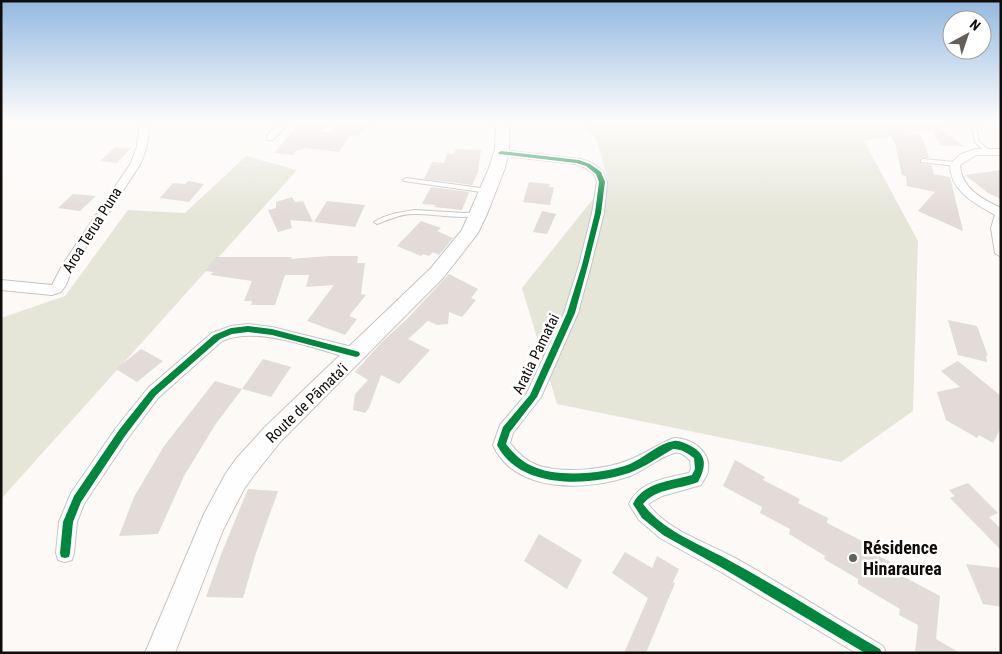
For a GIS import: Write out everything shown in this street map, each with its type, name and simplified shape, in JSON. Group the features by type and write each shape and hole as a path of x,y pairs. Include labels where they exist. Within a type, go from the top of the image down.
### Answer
{"main road":[{"name":"Route de Pāmata'i","path":"160,653 212,523 235,481 273,434 356,354 451,257 479,214 502,153"}],"street":[{"name":"Aroa Terua Puna","path":"1,285 56,289 60,285 68,267 136,163 140,152"},
{"path":"984,152 966,155 955,164 954,172 962,187 976,199 1001,213 997,228 1001,253"},
{"name":"Aratia Pamatai","path":"502,153 577,161 588,165 599,173 602,182 598,213 571,313 533,397 506,430 501,445 511,458 534,472 566,477 599,476 631,468 674,445 686,447 698,456 700,470 695,479 647,492 639,499 638,504 643,513 664,530 727,564 876,653"},
{"path":"64,553 68,522 77,499 122,433 153,393 217,336 227,332 248,329 272,332 356,354"}],"lane":[{"path":"923,161 955,164"},
{"path":"406,180 488,191"},
{"path":"377,222 390,215 403,212 479,214"}],"shaded area":[{"path":"600,152 870,152 918,241 913,411 841,462 557,404 522,288 608,180"},
{"path":"246,156 297,170 1,499 1,318 65,296 128,210 185,213"}],"building":[{"path":"110,152 128,152 117,163 100,161"},
{"path":"275,152 296,152 293,155 274,153"},
{"path":"455,152 481,152 478,172 472,185 424,179 432,162 444,163 447,153 454,154"},
{"path":"897,152 927,152 929,158 920,158 920,163 931,165 934,174 950,177 963,231 918,211 935,192 907,186 906,176 902,175"},
{"path":"1001,170 1001,199 988,193 965,175"},
{"path":"188,181 204,184 189,202 160,198 173,183 185,184"},
{"path":"529,182 550,184 549,187 554,187 550,205 523,202"},
{"path":"431,187 469,192 462,210 422,204"},
{"path":"73,194 96,196 80,211 58,208"},
{"path":"292,197 295,202 303,201 313,222 290,220 292,228 278,232 268,210 276,208 276,202"},
{"path":"327,201 365,205 355,227 314,222"},
{"path":"542,211 556,214 547,234 533,232"},
{"path":"421,221 441,228 437,231 453,238 439,255 433,252 429,256 423,254 421,256 397,246"},
{"path":"358,256 357,263 365,263 361,294 366,295 349,316 357,319 345,335 307,321 334,285 306,287 309,275 285,275 275,305 251,305 252,301 244,301 252,281 211,275 213,272 205,271 216,257 292,257 291,259"},
{"path":"449,274 478,289 471,298 476,300 462,317 449,312 448,324 437,325 428,321 408,339 430,350 399,384 381,375 369,408 365,413 353,410 355,394 368,380 355,372"},
{"path":"948,320 977,326 988,356 986,355 987,362 958,355"},
{"path":"141,349 163,361 137,382 116,369"},
{"path":"263,359 291,367 271,397 242,389"},
{"path":"958,361 1001,396 1001,428 993,443 979,435 977,438 946,420 937,392 960,387 941,371"},
{"path":"215,381 242,389 215,425 184,476 158,534 119,536 134,497 164,446"},
{"name":"Résidence Hinaraurea","path":"735,460 765,477 763,480 800,499 798,503 828,518 827,523 866,543 864,548 898,566 897,573 940,596 936,639 960,653 915,653 918,625 899,615 900,609 858,584 858,579 824,559 825,556 789,534 790,529 760,513 762,507 723,486"},
{"path":"968,483 998,513 989,517 1001,529 1001,550 950,498 955,496 949,490"},
{"path":"248,489 278,491 256,553 243,598 206,597 222,552"},
{"path":"539,534 582,560 567,589 524,561"},
{"path":"625,552 652,568 657,556 679,569 646,653 624,653 648,598 612,573"},
{"path":"966,564 1001,568 1001,607 983,604"}],"cycle path":[{"path":"501,153 577,161 588,165 599,173 602,182 598,213 571,313 533,397 506,430 501,445 515,460 532,471 567,477 608,474 635,466 674,445 687,448 698,456 700,470 695,479 662,487 646,494 638,504 645,514 666,532 728,565 876,653"},
{"path":"65,553 68,522 77,499 122,433 153,393 217,337 231,331 248,329 272,332 356,354"}],"place":[{"name":"Résidence Hinaraurea","path":"853,558"}]}
